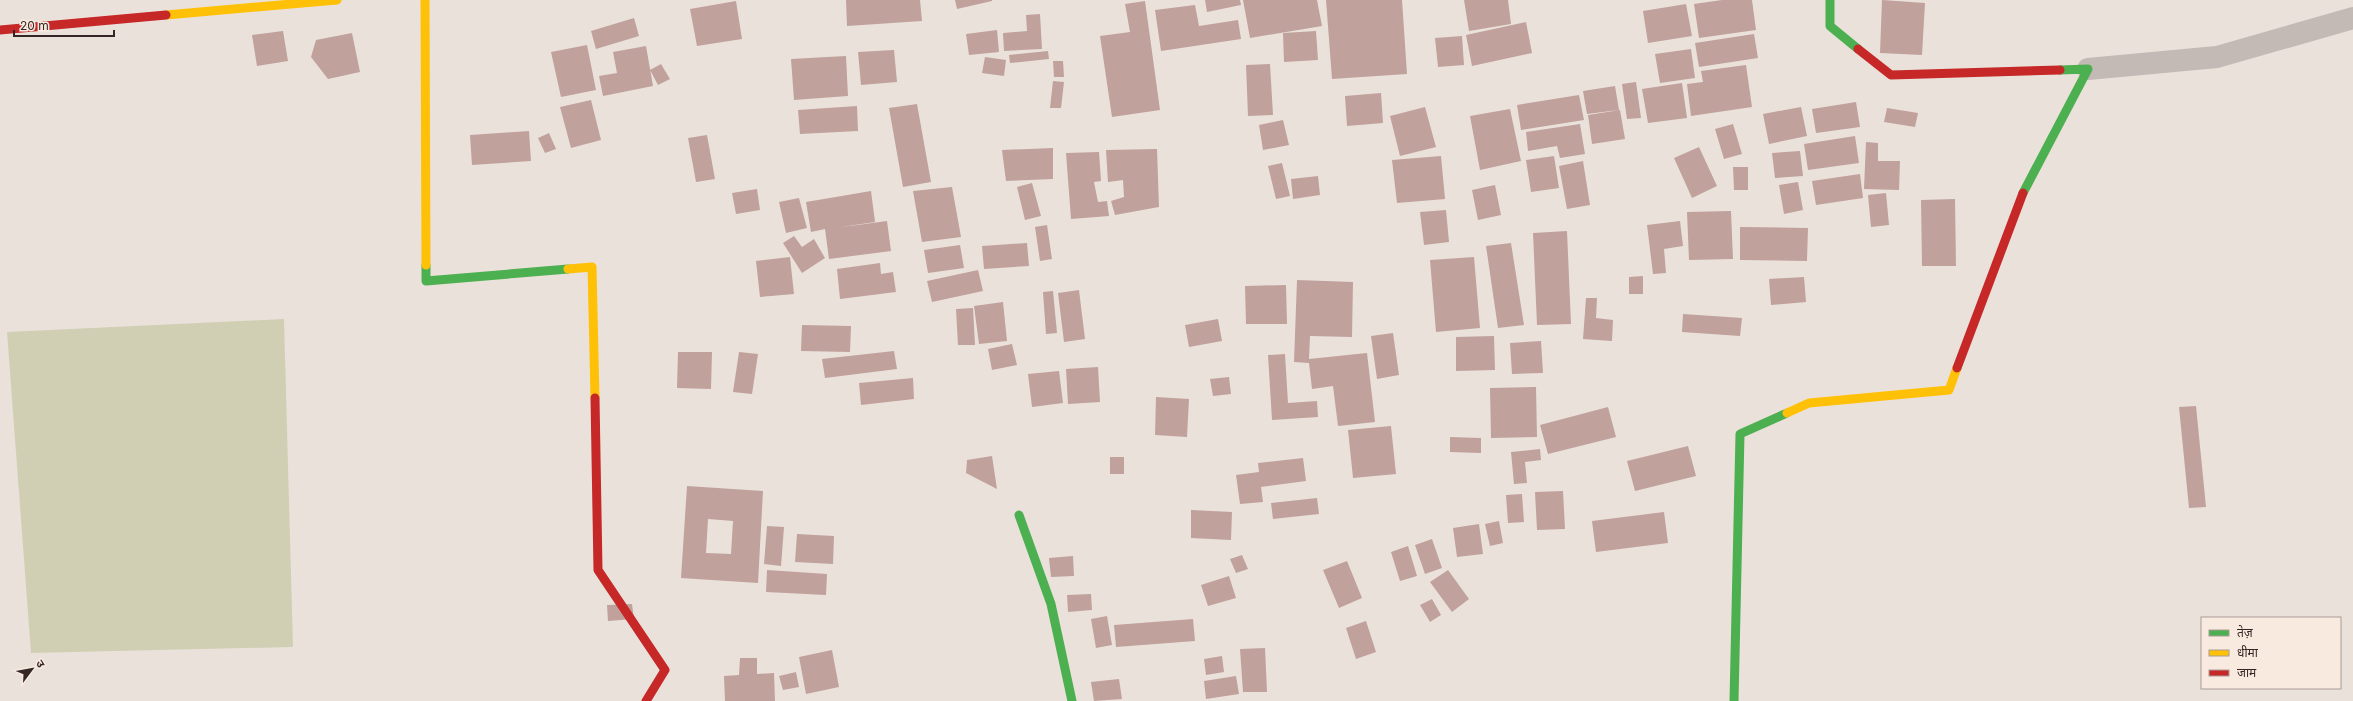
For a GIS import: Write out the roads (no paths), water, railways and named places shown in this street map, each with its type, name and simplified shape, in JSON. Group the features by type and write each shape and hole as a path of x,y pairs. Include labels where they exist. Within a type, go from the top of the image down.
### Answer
{"street":[{"path":"0,30 337,0"},
{"path":"425,0 426,281 592,267 598,570 665,670 646,701"},
{"path":"1830,0 1830,26 1891,75 2088,69 2217,57 2353,18"},
{"path":"1734,701 1740,434 1809,403 1949,390 2021,196 2088,69"},
{"path":"1019,515 1051,604 1072,701"}]}
